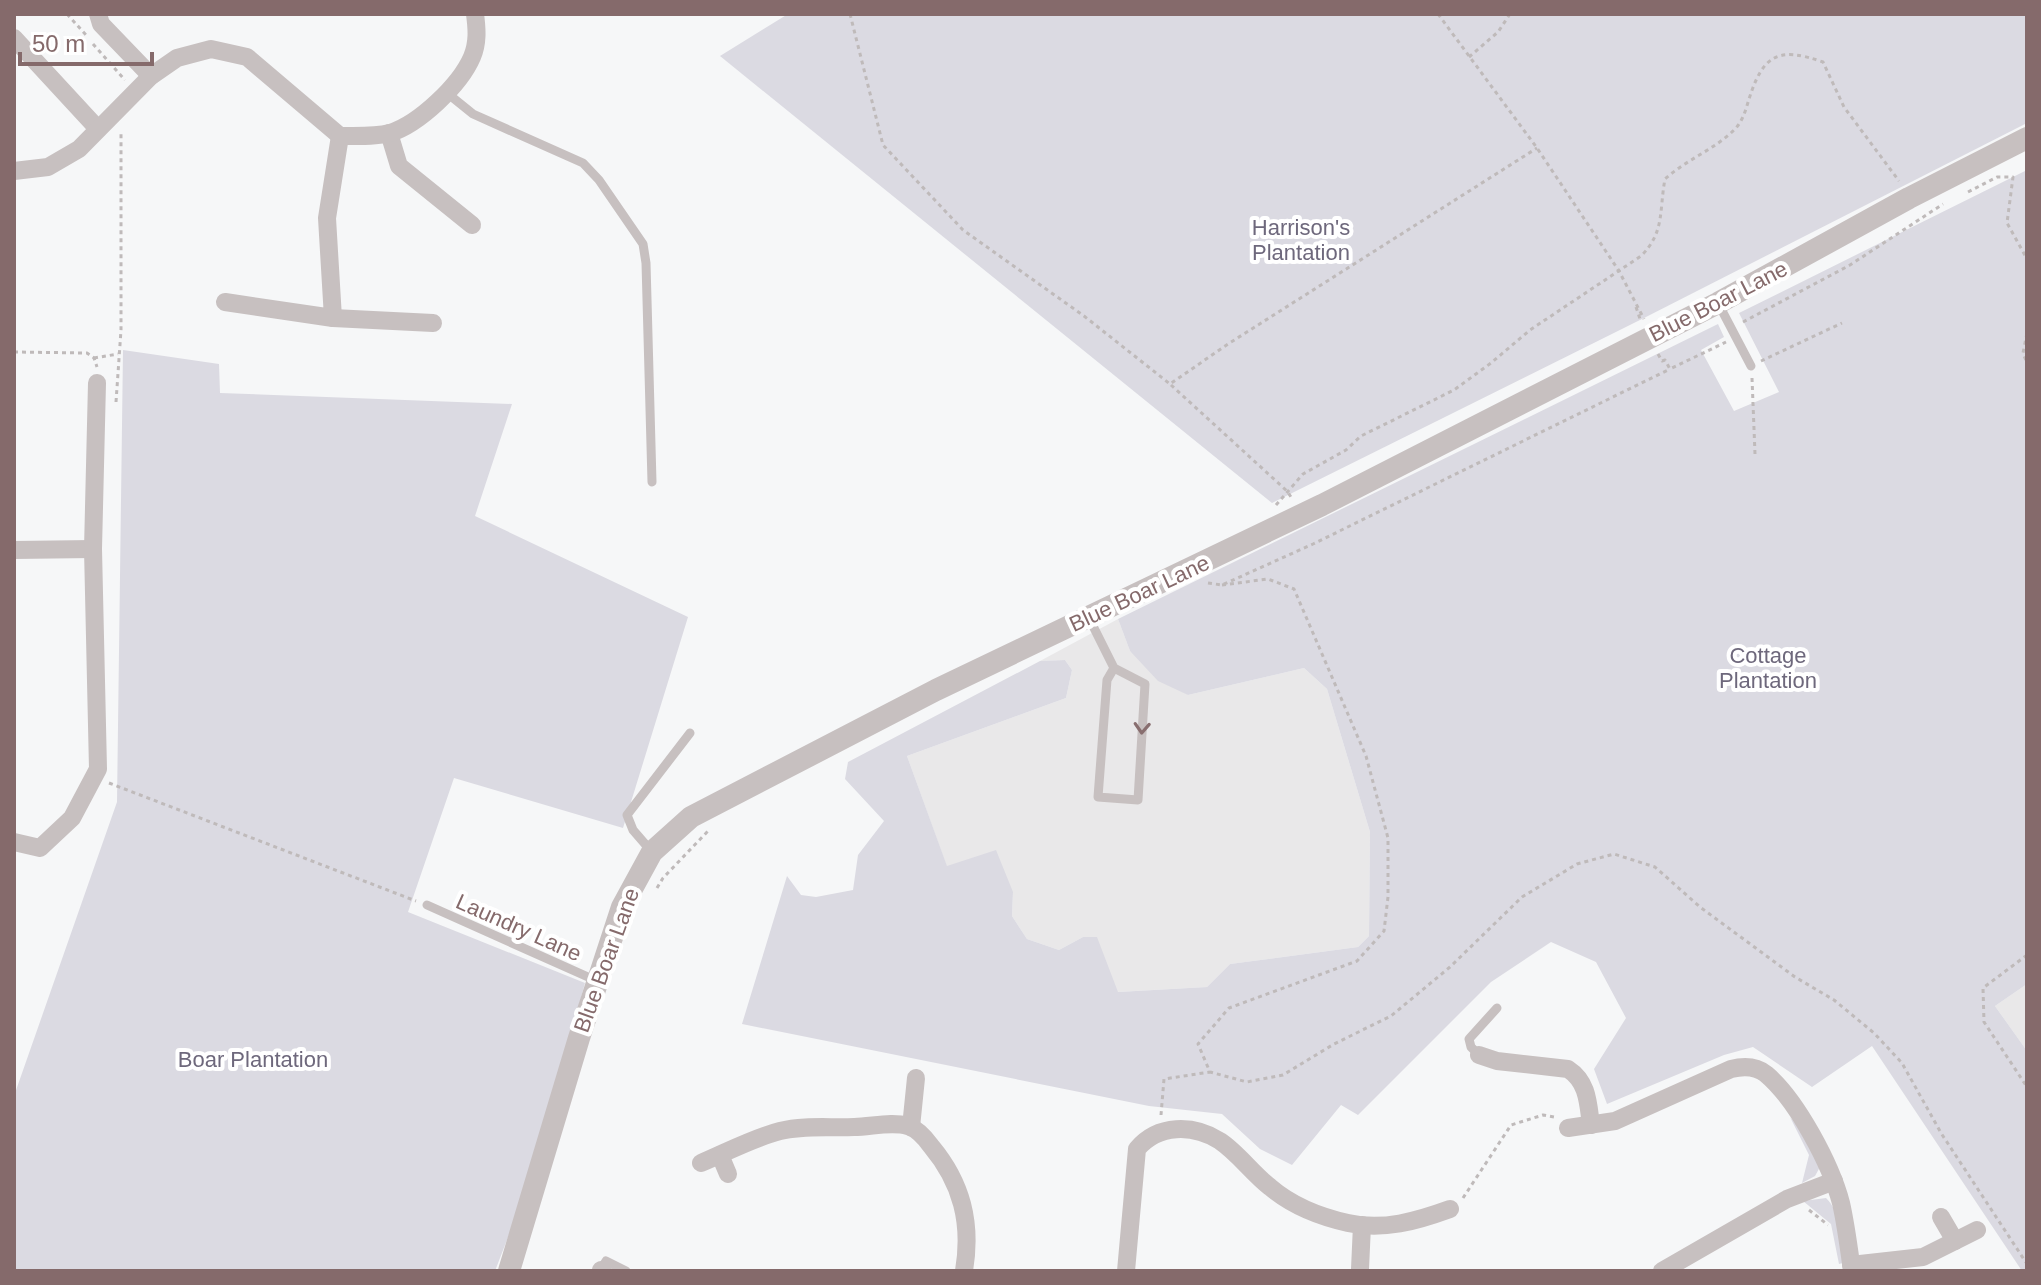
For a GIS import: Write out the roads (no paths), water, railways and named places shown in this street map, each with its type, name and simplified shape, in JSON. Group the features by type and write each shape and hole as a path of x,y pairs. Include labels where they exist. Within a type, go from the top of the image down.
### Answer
{"street":[{"path":"98,14 101,24 151,76"},
{"path":"14,171 48,167 79,149 151,76 177,58 211,49 247,57 340,136 389,133 412,122 447,93 472,58 478,34 475,14"},
{"path":"14,38 98,129"},
{"path":"389,133 399,166 472,225"},
{"path":"333,318 327,218 340,136"},
{"name":"Blue Boar Lane","path":"509,1271 622,907 652,852 691,817 1088,616 1300,516 1718,303 1909,198 2027,138"},
{"path":"225,302 333,318 433,323"},
{"path":"14,842 40,848 72,818 98,769 93,549 97,383"},
{"path":"14,550 93,549"},
{"path":"1479,1055 1497,1061 1568,1069 1584,1085 1591,1125"},
{"path":"1568,1128 1615,1121 1731,1069 1742,1066 1754,1068 1765,1073 1798,1113 1834,1181 1841,1204 1851,1268 1923,1257 1977,1230"},
{"path":"911,1127 916,1078"},
{"path":"701,1163 781,1131 814,1126 892,1124 911,1127 945,1163 958,1187 967,1218 968,1246 964,1271"},
{"path":"1126,1271 1137,1149 1146,1138 1161,1131 1177,1128 1198,1132 1220,1142 1291,1202 1347,1223 1386,1226 1411,1222 1450,1209"},
{"path":"720,1155 728,1174"},
{"path":"1662,1271 1787,1199 1834,1181"},
{"path":"1941,1217 1955,1241"},
{"path":"1360,1269 1362,1225"}],"lane":[{"path":"447,93 473,114 583,163 599,180 643,244 652,482"},
{"path":"1718,303 1751,366"},
{"path":"1088,616 1114,668 1145,684 1138,800 1098,797 1107,680 1114,668"},
{"path":"652,852 633,830 627,815 690,733"},
{"name":"Laundry Lane","path":"427,905 597,981"},
{"path":"1479,1055 1471,1047 1469,1039 1497,1008"},
{"path":"601,1271 606,1261 626,1271"}],"park label":[{"name":"Harrison's Plantation","path":"1301,240"},
{"name":"Cottage Plantation","path":"1768,668"},
{"name":"Boar Plantation","path":"253,1059"}]}
